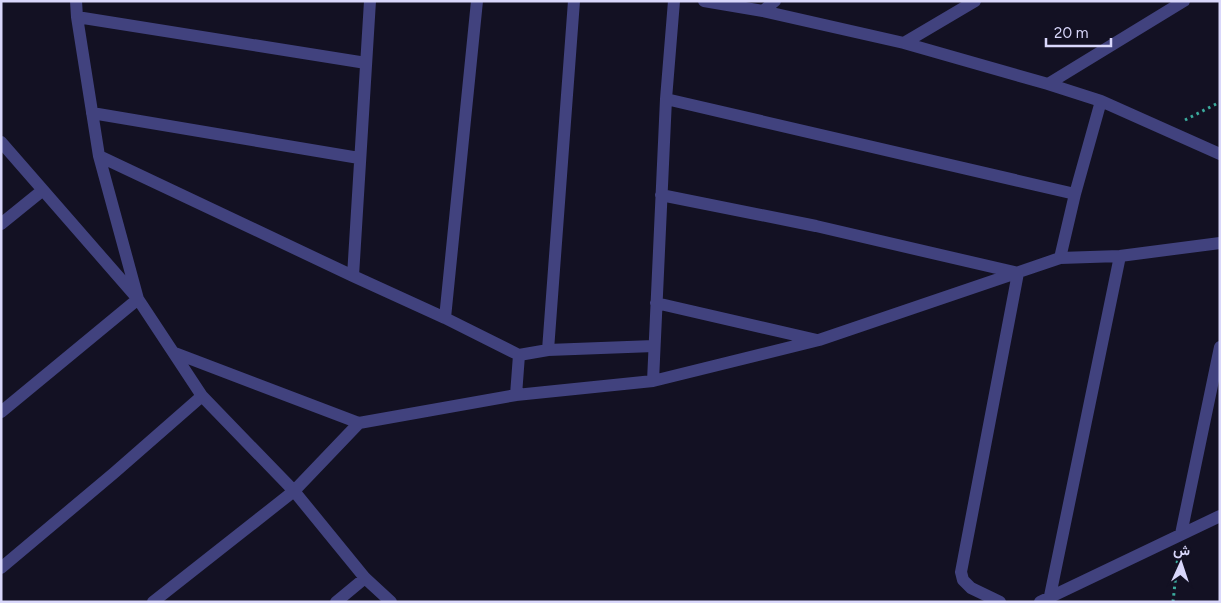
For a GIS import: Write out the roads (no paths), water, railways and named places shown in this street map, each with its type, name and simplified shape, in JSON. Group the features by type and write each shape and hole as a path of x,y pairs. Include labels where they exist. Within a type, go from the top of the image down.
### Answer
{"street":[{"path":"76,1 99,156 138,299"},
{"path":"353,276 370,1"},
{"path":"445,318 477,1"},
{"path":"548,350 574,1"},
{"path":"653,381 666,99 674,1"},
{"path":"704,1 763,11 904,43 1048,84 1102,101 1220,154"},
{"path":"763,11 775,1"},
{"path":"904,43 976,1"},
{"path":"1048,84 1184,1"},
{"path":"77,17 366,63"},
{"path":"666,99 1075,194"},
{"path":"1060,258 1075,194 1102,101"},
{"path":"92,112 359,158"},
{"path":"1,142 138,299 202,396 294,491 365,578 391,602"},
{"path":"99,156 445,318 519,355 548,350 654,346"},
{"path":"1,224 43,190"},
{"path":"661,194 816,226 1018,273"},
{"path":"175,353 358,423 516,395 653,381 819,340 1060,258 1120,256 1220,243"},
{"path":"1045,599 1120,256"},
{"path":"1000,602 971,588 963,580 961,572 1018,273"},
{"path":"1,412 138,299"},
{"path":"656,303 819,340"},
{"path":"1181,534 1220,347"},
{"path":"516,395 519,355"},
{"path":"1,568 202,396"},
{"path":"153,602 294,491 358,423"},
{"path":"1045,599 1220,516"},
{"path":"336,602 365,578"}]}
